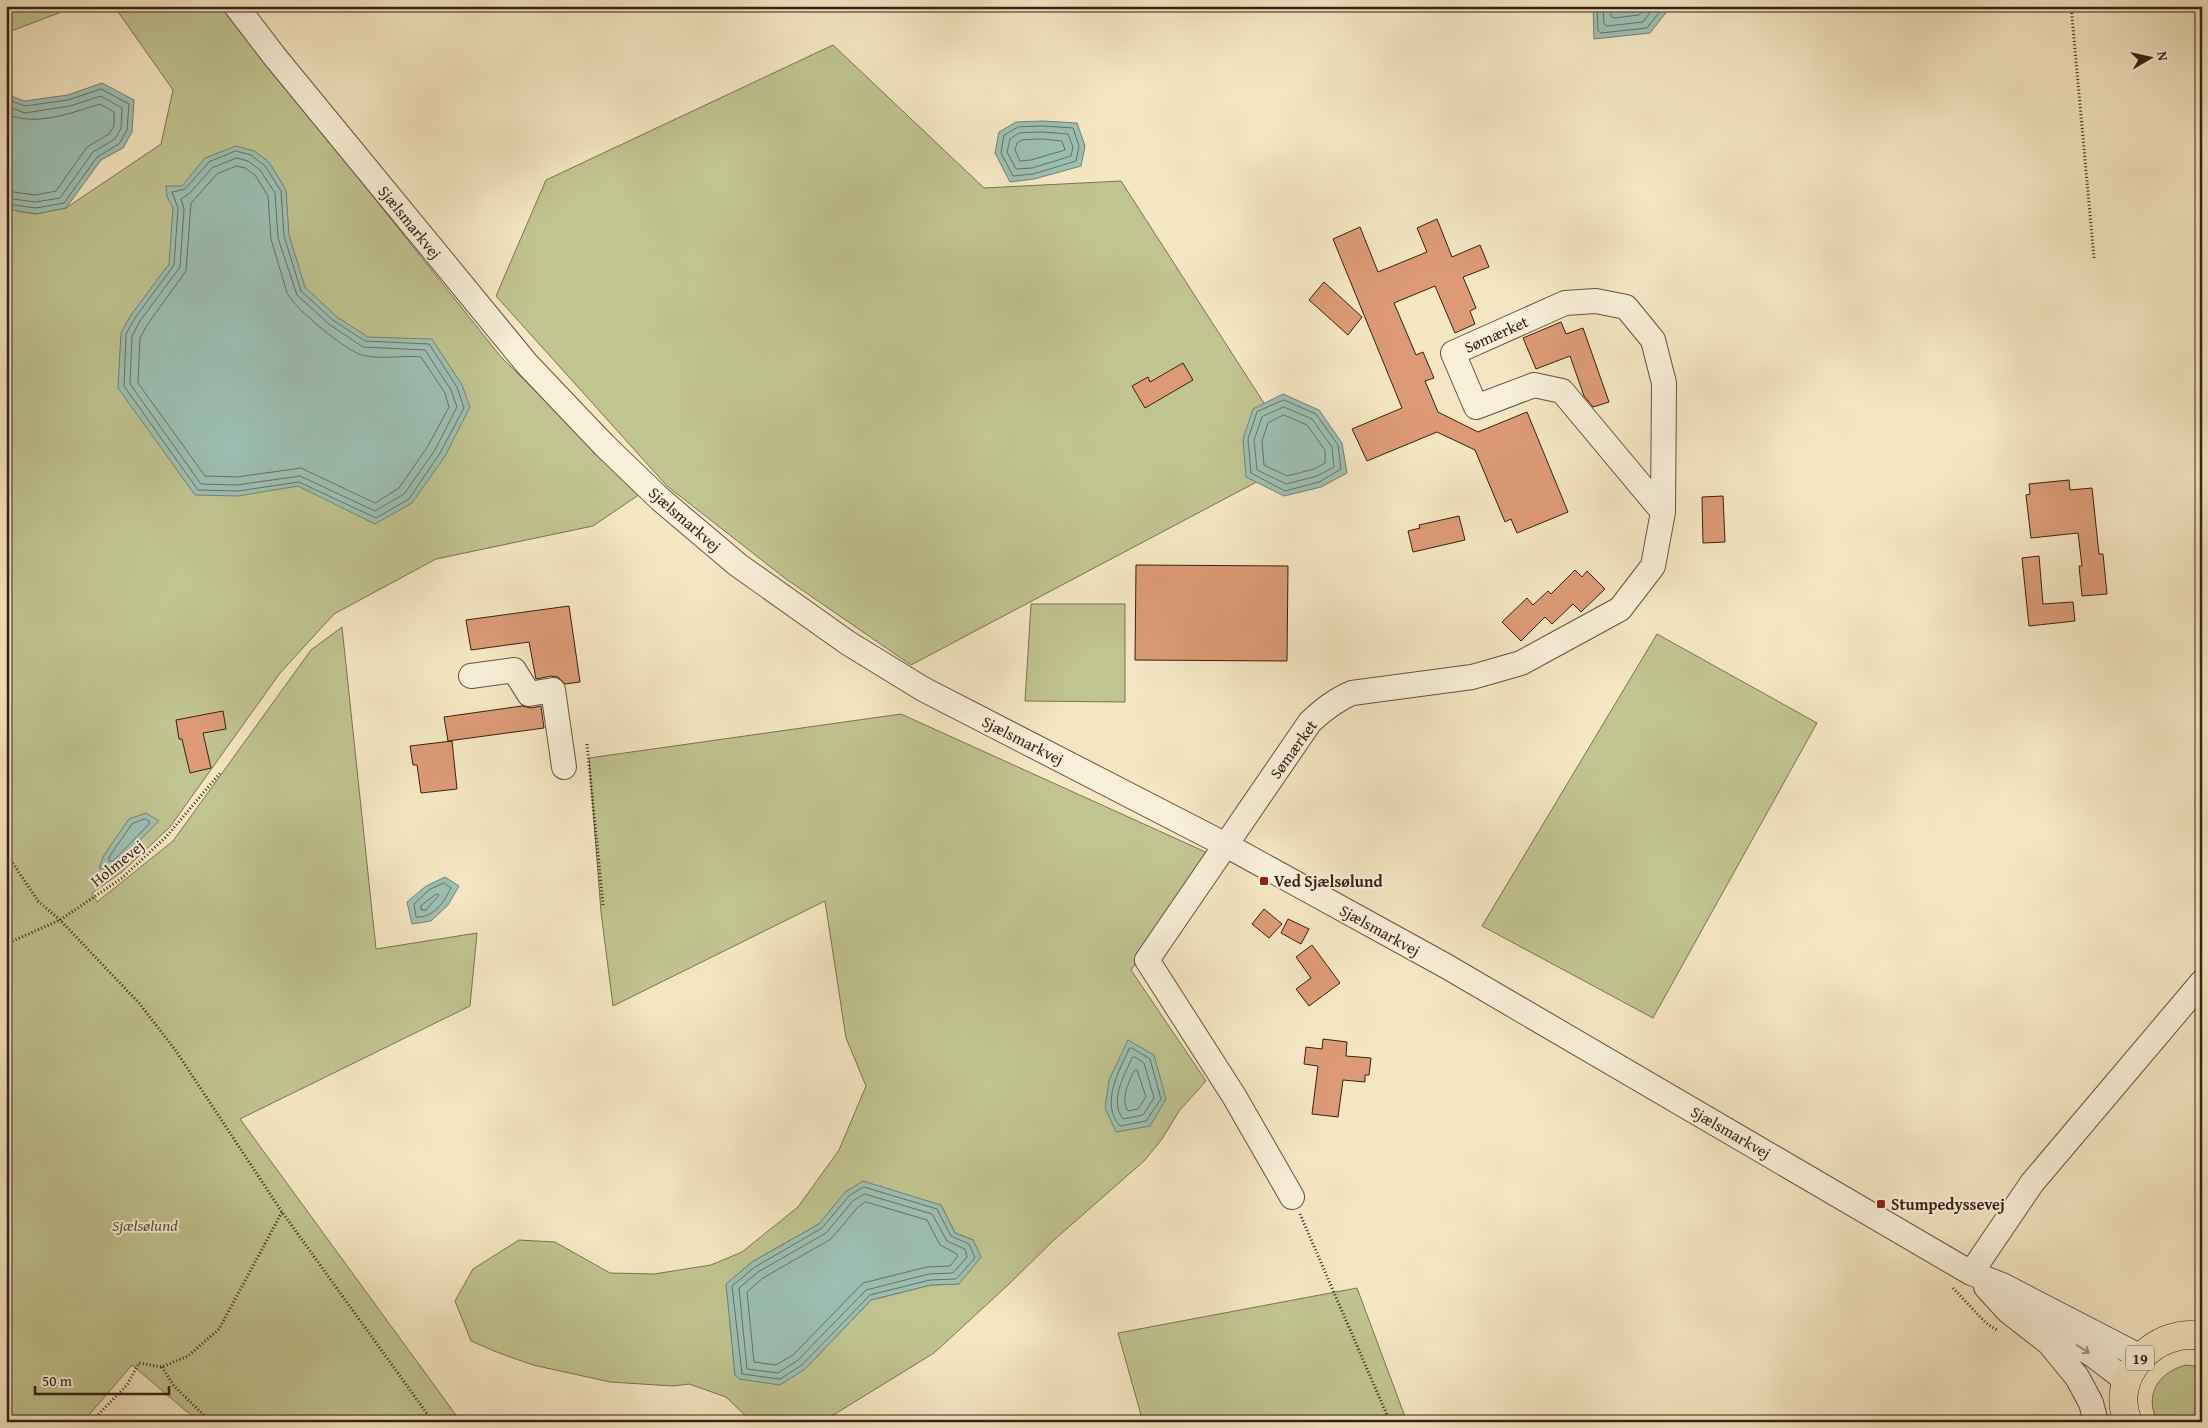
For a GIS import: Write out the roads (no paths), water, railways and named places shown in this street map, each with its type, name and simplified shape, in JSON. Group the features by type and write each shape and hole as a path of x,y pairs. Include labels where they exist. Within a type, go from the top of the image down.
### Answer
{"main road":[{"name":"19","path":"2128,1422 2124,1399 2127,1381 2140,1357 2162,1341 2180,1336 2201,1335"}],"street":[{"name":"Sjælsmarkvej","path":"236,6 275,57 527,364 604,445 660,499 738,565 848,643 923,688 1226,845 1446,966 1978,1280 2094,1356 2127,1381"},
{"name":"Sømærket","path":"1226,845 1310,722 1339,698 1352,693 1472,677 1521,663 1620,608 1654,566 1663,512 1664,383 1653,340 1626,307 1596,301 1565,303 1453,353 1476,407 1534,385 1562,391 1663,512"},
{"path":"471,676 514,670 529,694 553,690 564,767"},
{"path":"1226,845 1147,960 1234,1096 1292,1197"},
{"path":"1978,1280 2032,1182 2202,982"},
{"name":"Sjælsmarkvej","path":"1978,1280 2002,1285 2140,1357"},
{"name":"Sjælsmarkvej","path":"1978,1280 2008,1311 2048,1343 2077,1377 2091,1403 2096,1422"}],"water":[{"path":"1593,6 1666,6 1668,10 1650,33 1594,39"},
{"path":"102,83 134,100 132,132 123,148 101,160 66,208 36,214 6,209 6,94 24,101 68,95"},
{"path":"1016,122 1077,123 1085,146 1081,166 1034,179 1010,182 995,153 999,132"},
{"path":"236,146 254,151 269,162 286,190 289,235 305,287 337,317 368,337 432,339 462,385 470,407 445,456 412,503 375,524 298,486 238,496 195,495 118,388 121,333 131,315 169,264 173,208 167,197 166,186 182,186 205,158"},
{"path":"1283,394 1319,410 1342,443 1347,473 1321,487 1284,496 1246,477 1243,439 1253,409"},
{"path":"146,813 159,821 109,871 99,868 104,855 129,819"},
{"path":"445,877 459,886 448,905 431,921 412,924 407,902 426,886"},
{"path":"1128,1040 1154,1055 1166,1099 1150,1126 1116,1132 1105,1108 1109,1080"},
{"path":"863,1181 941,1205 955,1233 973,1240 981,1257 959,1284 931,1285 871,1300 805,1369 780,1385 739,1379 735,1375 726,1284 752,1262 819,1224 845,1192"}],"place":[{"name":"Ved Sjælsølund","path":"1264,881"},
{"name":"Stumpedyssevej","path":"1881,1204"}],"park label":[{"name":"Sjælsølund","path":"145,1225"}]}
